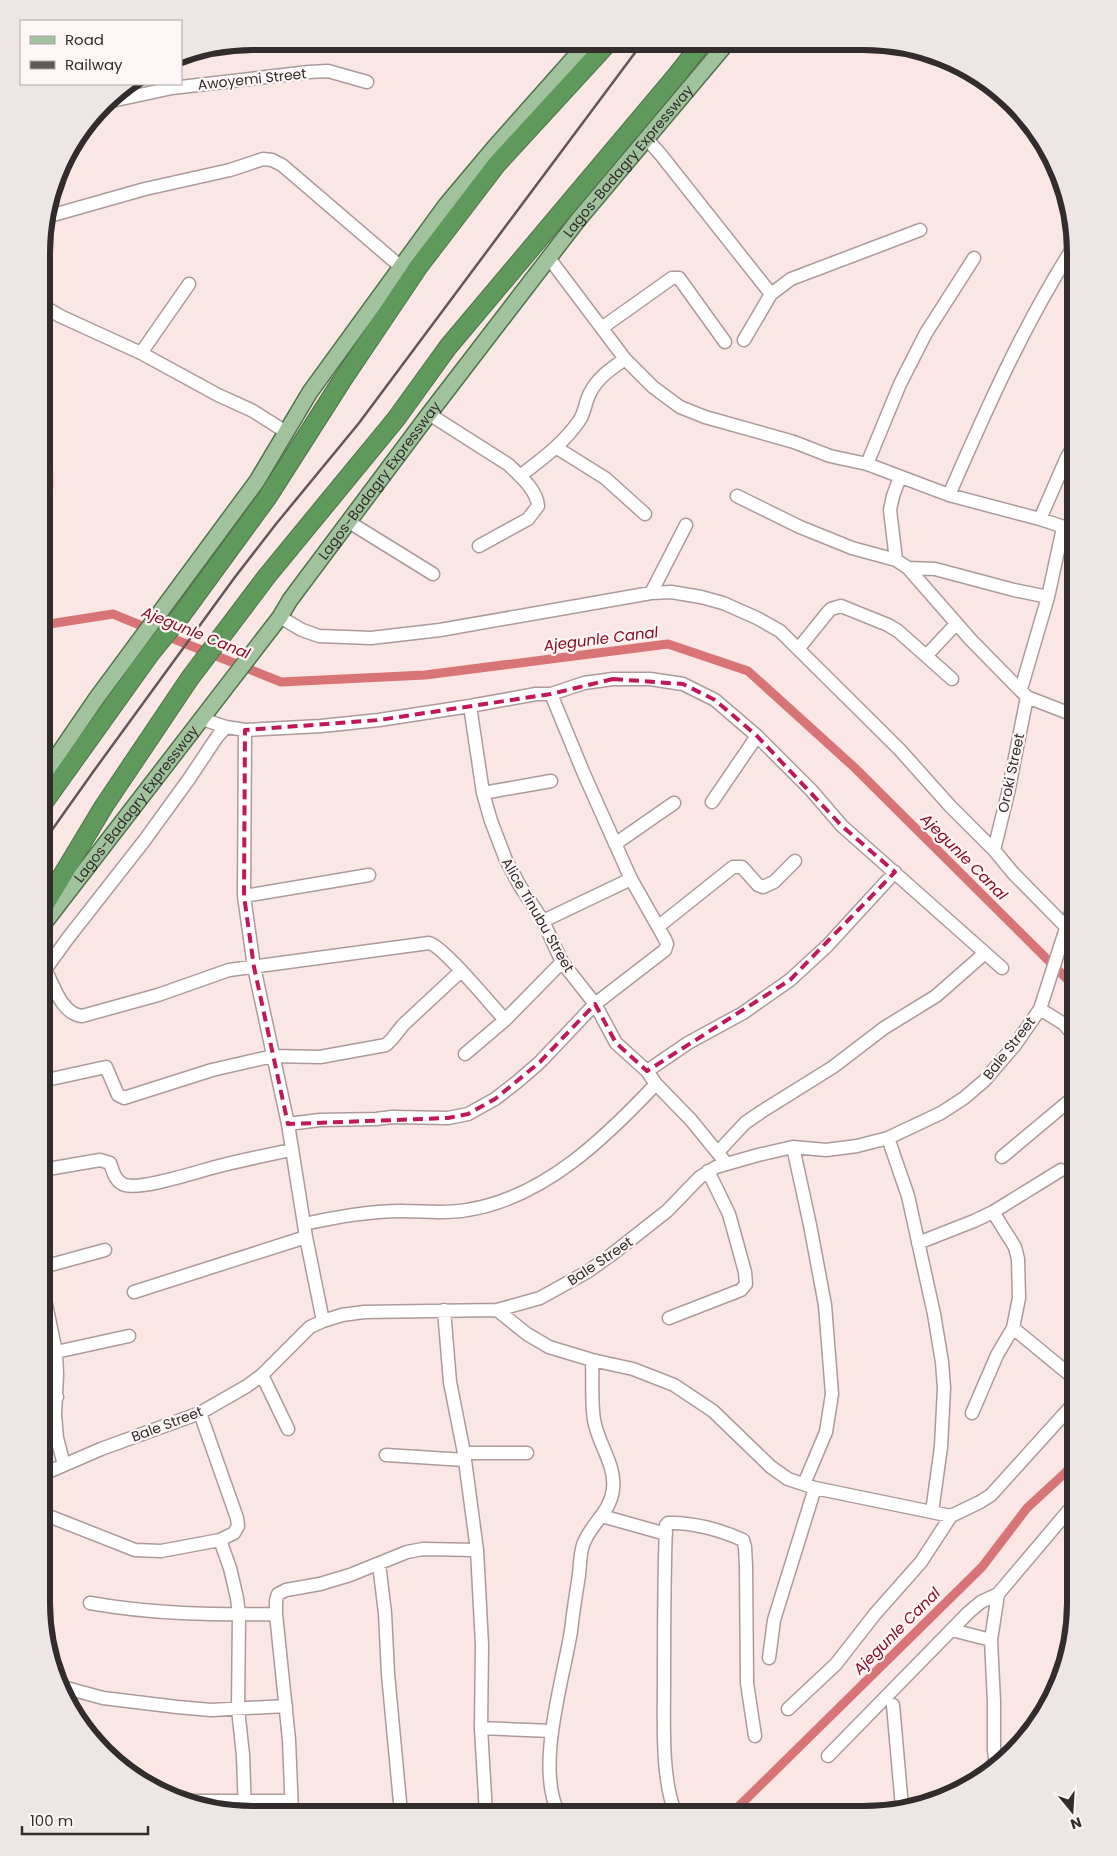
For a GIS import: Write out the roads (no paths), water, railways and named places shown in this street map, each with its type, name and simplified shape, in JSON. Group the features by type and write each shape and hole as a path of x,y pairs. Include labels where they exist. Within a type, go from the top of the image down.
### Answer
{"highway":[{"path":"50,794 150,654 180,617 267,498 341,382 419,266 497,164 602,50"},
{"name":"Lagos-Badagry Expressway","path":"50,896 104,806 190,678 218,640 267,576 396,419 448,347 696,50"}],"main road":[{"path":"50,766 96,699 257,481 310,392 446,205 581,50"},
{"name":"Lagos-Badagry Expressway","path":"50,916 280,617 290,600 429,414 596,199 720,50"}],"street":[{"name":"Awoyemi Street","path":"120,99 172,88 308,72 328,71 367,82"},
{"path":"647,139 771,294"},
{"path":"54,215 145,190 230,170 263,159 272,160 282,165 401,267"},
{"path":"744,340 771,294 791,279 920,230"},
{"path":"949,495 985,412 1055,276 1067,257"},
{"path":"550,258 625,359 653,387 680,407 705,417 794,442 830,456 867,464 949,495 1040,519 1067,529"},
{"path":"867,464 900,384 926,333 974,258"},
{"path":"603,328 676,277 679,278 725,342"},
{"path":"141,353 189,284"},
{"path":"50,310 141,353 253,411 286,432"},
{"path":"520,476 557,448 579,420 589,394 596,383 603,375 625,359"},
{"path":"429,414 497,456 520,476 538,500 535,512 528,519 479,546"},
{"path":"557,448 605,478 645,514"},
{"path":"1040,519 1067,458"},
{"path":"896,560 890,510 900,477"},
{"path":"737,496 800,527 852,548 896,560 908,568 956,624 1024,693 1067,712"},
{"path":"349,522 433,574"},
{"path":"651,593 686,525"},
{"name":"Oroki Street","path":"994,850 1010,783 1024,693 1048,597 1067,536"},
{"path":"908,568 935,569 1048,597"},
{"path":"280,617 302,630 319,636 371,638 440,630 651,593 671,592 701,596 723,603 758,618 780,631 799,648 900,750 950,806 994,850 1064,933 1067,934"},
{"path":"799,648 828,612 841,606 888,625 927,655 952,679"},
{"path":"927,655 956,624"},
{"path":"202,719 226,727 245,730 350,723 470,706 536,694 551,694 584,683 613,679 650,679 683,684 715,700 758,736 811,790 842,826 1002,968"},
{"path":"288,1124 320,1120 376,1120 392,1117 448,1118 468,1114 495,1099 518,1082 540,1062 594,1004 662,954 667,944 659,926 631,879 551,694"},
{"name":"Alice Tinubu Street","path":"470,706 483,794 491,821 506,860 520,886 543,921 562,962 594,1004 616,1043 647,1071 656,1084 691,1120 726,1163"},
{"path":"50,960 144,841 226,727"},
{"path":"245,730 244,896 254,968 288,1124 306,1238 323,1321"},
{"path":"712,802 758,736"},
{"path":"483,794 551,781"},
{"path":"615,844 674,803"},
{"path":"659,926 733,867 742,867 758,885 763,887 774,882 795,861"},
{"path":"647,1071 688,1043 743,1013 790,980 827,946 895,872"},
{"path":"244,896 369,875"},
{"path":"543,921 631,879"},
{"name":"Bale Street","path":"50,1471 101,1449 200,1413 247,1386 262,1375 310,1327 323,1321 342,1315 364,1312 497,1310 540,1298 586,1272 655,1221 708,1171 726,1163 793,1147 826,1150 888,1138 941,1113 964,1098 984,1081 999,1064 1042,1004 1067,924"},
{"path":"50,981 66,1008 75,1015 82,1016 151,997 229,970 429,942 435,944 505,1020"},
{"path":"718,1152 745,1123 794,1090 833,1067 884,1028 936,996 985,953"},
{"path":"465,1054 505,1020 562,962"},
{"path":"50,1079 106,1067 118,1096 124,1098 212,1070 273,1056 320,1057 386,1045 403,1025 461,971"},
{"path":"1042,1004 1067,1027"},
{"path":"304,1224 338,1216 376,1212 465,1211 494,1205 513,1198 556,1173 586,1152 620,1122 656,1084"},
{"path":"1002,1158 1067,1104"},
{"path":"888,1138 908,1196 934,1314 942,1362 944,1388 941,1447 932,1512"},
{"path":"769,1658 774,1620 809,1486 826,1432 832,1394 824,1305 810,1225 793,1147"},
{"path":"50,1169 100,1160 106,1161 110,1163 118,1181 128,1185 137,1185 176,1178 218,1166 291,1150"},
{"path":"918,1243 974,1222 1061,1170"},
{"path":"669,1318 741,1290 746,1284 745,1272 729,1214 708,1171"},
{"path":"972,1412 997,1355 1013,1328 1019,1298 1018,1259 1015,1247 992,1212"},
{"path":"134,1292 306,1238"},
{"path":"50,1262 105,1250"},
{"path":"444,1310 450,1382 464,1456 477,1550 482,1645 480,1728 485,1806"},
{"path":"497,1310 527,1334 549,1347 592,1360 633,1369 674,1385 713,1411 771,1467 788,1478 809,1486 951,1516"},
{"path":"50,1321 56,1352 57,1397 55,1415 57,1438 64,1465"},
{"path":"1013,1328 1067,1372"},
{"path":"56,1352 129,1336"},
{"path":"557,1806 552,1790 550,1746 570,1634 582,1548 591,1529 609,1504 614,1479 594,1421 592,1360"},
{"path":"262,1375 288,1429"},
{"path":"50,1395 57,1397"},
{"path":"788,1709 836,1664 875,1614 921,1562 951,1516 980,1502 991,1494 1067,1411"},
{"path":"50,1517 135,1550 161,1551 220,1540 234,1533 238,1526 237,1518 200,1413"},
{"path":"386,1455 464,1456 527,1453"},
{"path":"828,1756 976,1605 998,1594 1067,1512"},
{"path":"602,1516 666,1534"},
{"path":"673,1806 667,1769 664,1730 663,1610 666,1525 671,1523 702,1527 743,1540 746,1567 747,1682 755,1736"},
{"path":"220,1540 230,1568 237,1598 238,1709 245,1806"},
{"path":"291,1806 292,1770 276,1614 278,1594 286,1590 320,1584 379,1564 407,1552 422,1550 477,1550"},
{"path":"379,1564 385,1613 389,1684 400,1806"},
{"path":"995,1758 991,1640 998,1594"},
{"path":"90,1603 139,1611 238,1615 276,1614"},
{"path":"952,1630 991,1640"},
{"path":"69,1689 103,1698 211,1710 286,1706"},
{"path":"893,1705 902,1802"},
{"path":"480,1728 552,1732"},
{"path":"205,1800 245,1800 284,1806"}],"waterway":[{"name":"Ajegunle Canal","path":"50,624 113,614 152,630"},
{"name":"Ajegunle Canal","path":"164,635 281,682 425,675 668,644 748,671 855,768 1067,979"},
{"name":"Ajegunle Canal","path":"739,1806 982,1567 1027,1508 1067,1471"}],"railway":[{"path":"50,833 235,577 359,423 637,50"}]}
